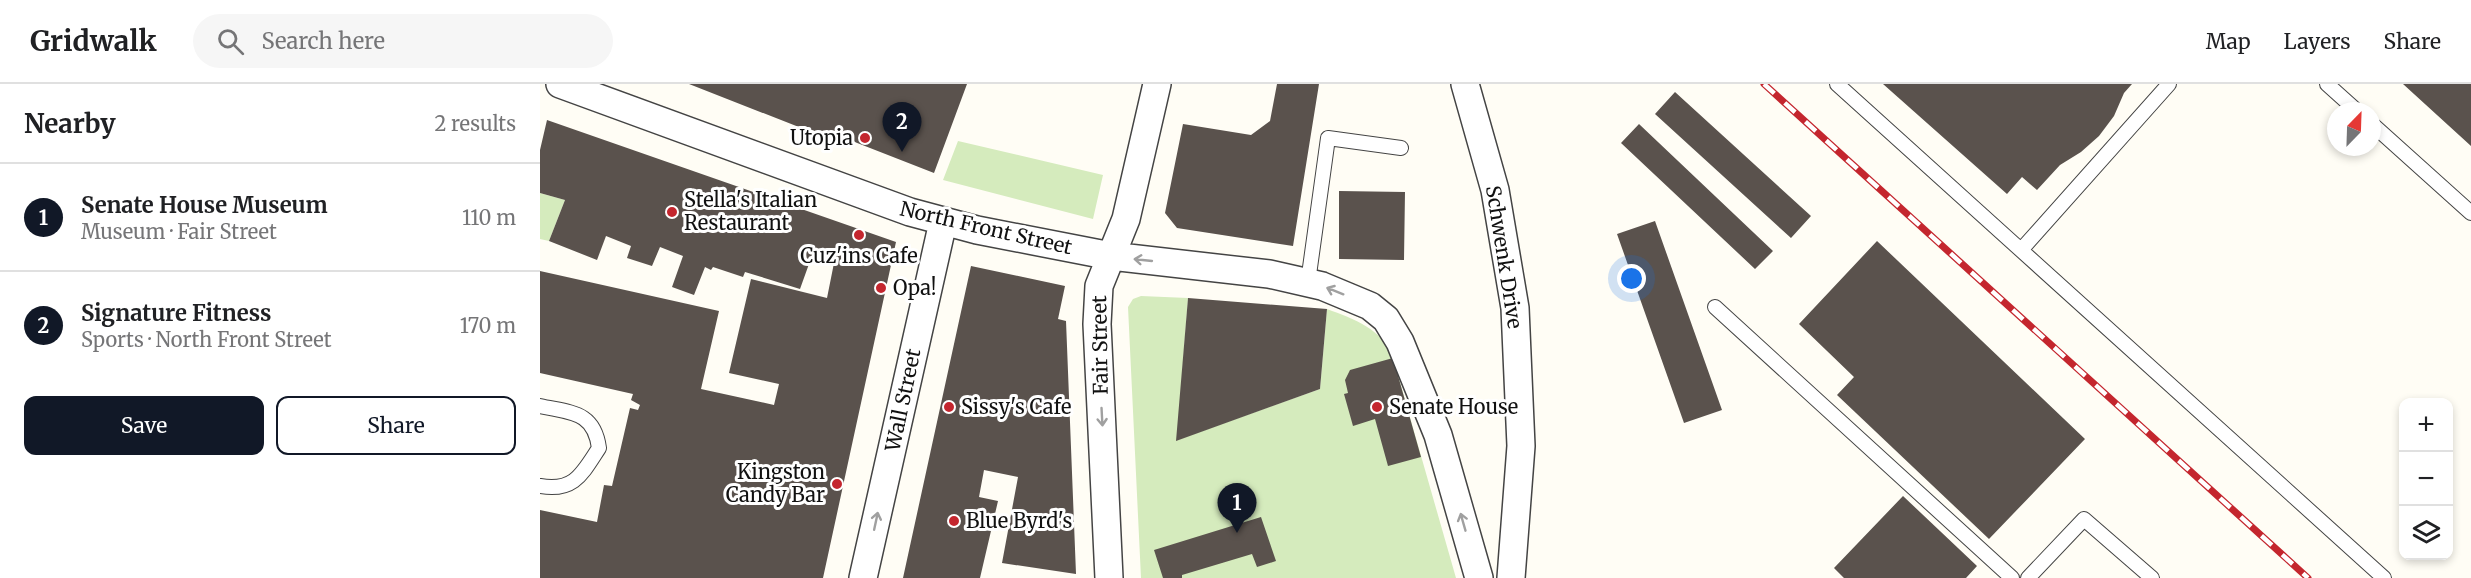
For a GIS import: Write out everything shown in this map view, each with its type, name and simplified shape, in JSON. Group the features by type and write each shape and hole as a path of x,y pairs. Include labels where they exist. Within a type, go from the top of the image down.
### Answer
{"street":[{"name":"North Front Street","path":"560,84 943,222 1111,256 1269,274 1308,282 1370,306 1386,319 1401,342 1438,435 1479,578"},
{"name":"Fair Street","path":"1109,578 1097,324 1099,286 1126,219 1157,84"},
{"name":"Schwenk Drive","path":"1465,84 1495,190 1515,308 1521,446 1511,578"},
{"name":"Wall Street","path":"863,578 943,222"}],"lane":[{"path":"1836,84 2384,578"},
{"path":"2021,250 2169,84"},
{"path":"2327,84 2347,102"},
{"path":"2381,132 2471,213"},
{"path":"1308,282 1328,138 1401,148"},
{"path":"1715,307 2012,578"},
{"path":"540,406 584,416 597,431 599,448 579,477 557,489 540,486"},
{"path":"2028,578 2084,519 2152,578"}],"green space":[{"path":"958,141 1103,175 1093,219 943,180"},
{"path":"540,193 565,200 549,241 540,239"},
{"path":"1141,296 1188,298 1177,440 1320,389 1327,309 1357,321 1375,332 1393,358 1456,578 1141,578 1128,307 1133,299"}],"building":[{"path":"689,84 967,84 934,173 847,139 845,144 809,131"},
{"path":"1277,84 1319,84 1293,246 1177,228 1165,213 1183,124 1251,135 1270,121"},
{"path":"1883,84 2132,84 2124,93 2114,116 2099,136 2081,152 2060,165 2037,190 2022,177 2007,194"},
{"path":"2403,84 2471,84 2471,146"},
{"path":"1675,92 1811,216 1791,238 1655,114"},
{"path":"547,120 896,242 823,578 540,578 540,510 597,522 604,485 612,486 630,408 638,410 640,405 631,400 633,394 540,373 540,271 719,311 701,389 774,405 779,384 729,373 751,279 827,298 835,258 814,250 800,289 745,272 743,277 713,267 711,270 705,267 694,295 672,287 683,256 660,247 652,266 627,258 631,246 606,236 597,260 549,241 565,200 540,193 540,150"},
{"path":"1639,124 1773,251 1755,269 1621,143"},
{"path":"1339,191 1405,192 1404,260 1339,259"},
{"path":"1655,221 1722,410 1684,423 1617,234"},
{"path":"1877,241 2085,439 1989,539 1837,395 1854,377 1799,324"},
{"path":"971,266 1065,286 1058,319 1066,321 1076,574 1002,563 1018,477 984,470 979,497 998,501 980,578 903,578"},
{"path":"1188,298 1327,309 1320,389 1176,441"},
{"name":"Senate House","path":"1393,358 1421,457 1388,466 1375,419 1353,426 1344,394 1348,393 1345,380 1350,370"},
{"path":"1903,496 1977,566 1966,578 1844,578 1834,568"},
{"path":"1261,517 1276,561 1257,567 1252,554 1182,575 1182,578 1163,578 1154,550"}],"railway":[{"path":"1764,84 2308,578"}],"place":[{"name":"Utopia","path":"865,138"},
{"name":"Signature Fitness","path":"902,152"},
{"name":"Stella's Italian Restaurant","path":"672,212"},
{"name":"Cuz'ins Cafe","path":"859,235"},
{"name":"Opa!","path":"881,288"},
{"name":"Sissy's Cafe","path":"949,407"},
{"name":"Senate House","path":"1377,407"},
{"name":"Kingston Candy Bar","path":"837,484"},
{"name":"Blue Byrd's","path":"954,521"},
{"name":"Senate House Museum","path":"1237,533"}]}
